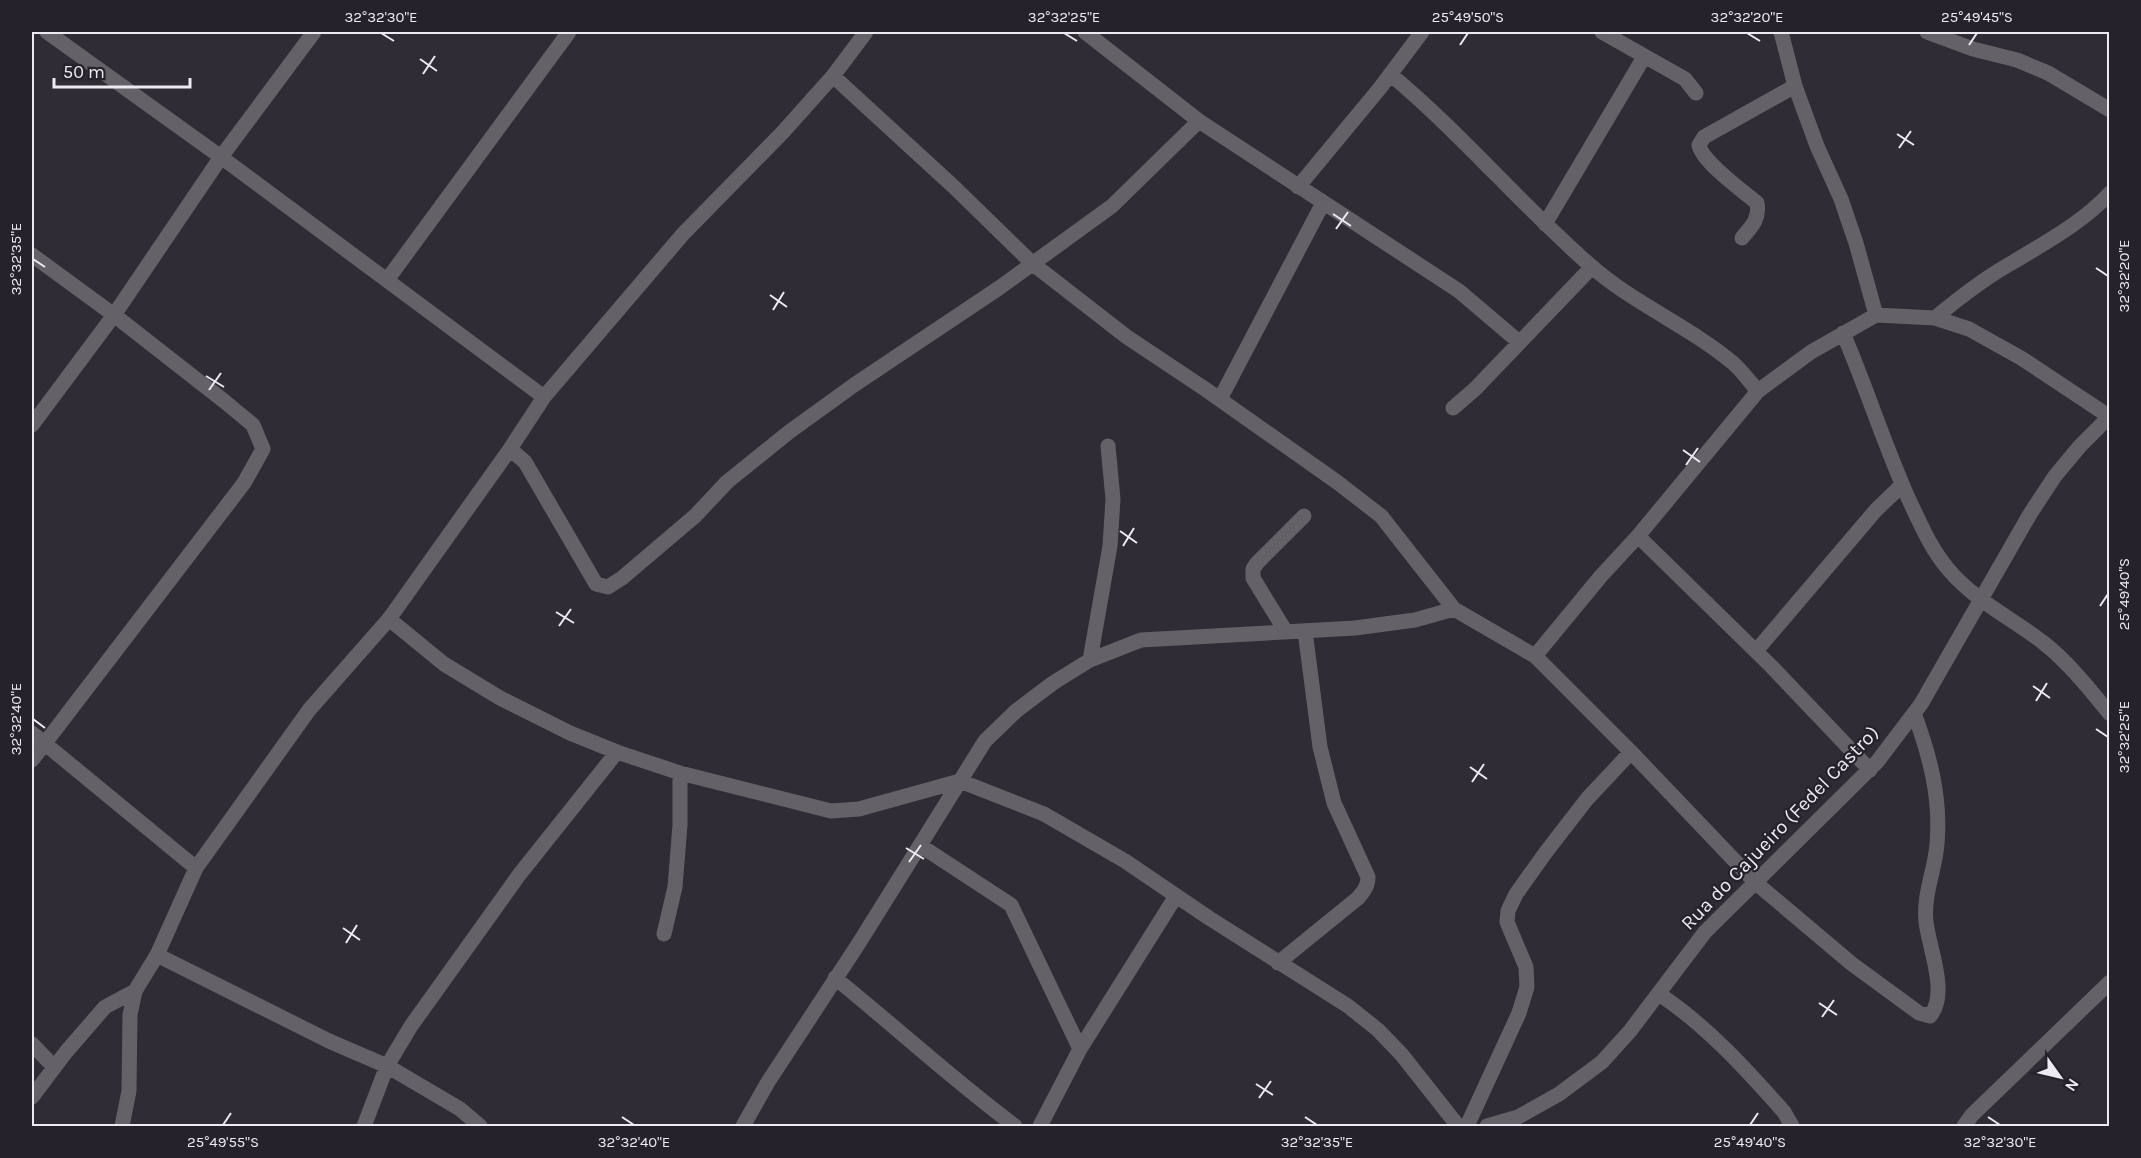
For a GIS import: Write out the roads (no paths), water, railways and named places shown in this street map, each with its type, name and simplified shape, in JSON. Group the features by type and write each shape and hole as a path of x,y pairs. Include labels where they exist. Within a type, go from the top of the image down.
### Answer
{"street":[{"path":"47,32 221,157 544,397"},
{"path":"32,425 114,315 221,157 314,32"},
{"path":"387,280 569,32"},
{"path":"122,1126 129,1091 130,1016 135,992 157,955 196,868 309,710 389,619 510,449 544,397 683,234 783,132 833,76 866,32"},
{"path":"1085,32 1199,121 1459,291 1519,342"},
{"path":"1298,187 1422,32"},
{"path":"1602,32 1685,79 1696,93"},
{"path":"1781,32 1795,86 1817,146 1841,199 1856,243 1876,315"},
{"path":"1927,32 1973,49 2017,60 2048,73 2109,110"},
{"path":"1545,224 1644,57"},
{"path":"1390,74 1423,102 1545,224 1592,267 1628,295 1662,314 1734,364 1758,391"},
{"path":"833,76 954,187 1033,264 1127,337 1220,399 1381,516 1454,609 1535,656 1631,752 1756,883 1852,964 1919,1013 1930,1016 1935,1009 1938,996 1936,970 1926,920 1928,887 1937,846 1938,817 1927,748 1914,713"},
{"path":"1742,238 1755,222 1758,213 1757,203 1700,152 1699,145 1704,137 1795,86"},
{"path":"510,449 531,470 596,584 608,587 622,578 695,516 727,482 789,432 1033,264 1112,206 1199,121"},
{"path":"1935,318 2013,261 2049,242 2109,194"},
{"path":"1220,399 1323,202"},
{"path":"32,255 114,315 253,425 263,449 244,483 38,738 32,760"},
{"path":"1453,408 1475,389 1592,267"},
{"path":"1535,656 1758,391 1811,352 1876,315 1935,318 1968,329 2021,358 2109,416"},
{"path":"1843,333 1862,376 1889,456 1924,533 1948,568 1980,600 2046,644 2083,682 2109,714"},
{"name":"Rua do Cajueiro (Fedel Castro)","path":"1487,1126 1518,1117 1549,1100 1602,1062 1630,1031 1705,932 1869,770 1914,713 2030,514 2055,476 2109,416"},
{"path":"1090,660 1110,546 1113,499 1108,446"},
{"path":"1756,651 1876,510 1902,485"},
{"path":"1286,632 1253,578 1253,569 1304,516"},
{"path":"1638,536 1756,651 1869,770"},
{"path":"743,1126 768,1082 986,741 1016,711 1053,683 1090,660 1141,640 1355,628 1415,620 1454,609"},
{"path":"389,619 444,664 500,698 570,734 680,773 831,811 859,809 960,781 1044,814 1125,861 1278,963 1348,1006 1378,1030 1402,1055 1458,1126"},
{"path":"1278,963 1358,898 1368,883 1368,877 1334,802 1320,747 1305,631"},
{"path":"38,738 196,868"},
{"path":"364,1126 387,1066 418,1017 519,875 617,752"},
{"path":"1467,1126 1519,1013 1527,987 1526,967 1507,922 1508,911 1516,894 1559,834 1587,799 1631,752"},
{"path":"664,934 675,887 680,825 680,773"},
{"path":"921,846 1011,905 1080,1049"},
{"path":"1040,1126 1080,1049 1176,896"},
{"path":"157,955 329,1041 387,1066 460,1109 480,1126"},
{"path":"835,978 911,1044 1015,1126"},
{"path":"1964,1126 1972,1115 2109,982"},
{"path":"32,1097 54,1067 105,1007 135,992"},
{"path":"1659,994 1714,1037 1784,1112 1792,1126"},
{"path":"32,1044 54,1067"}]}
